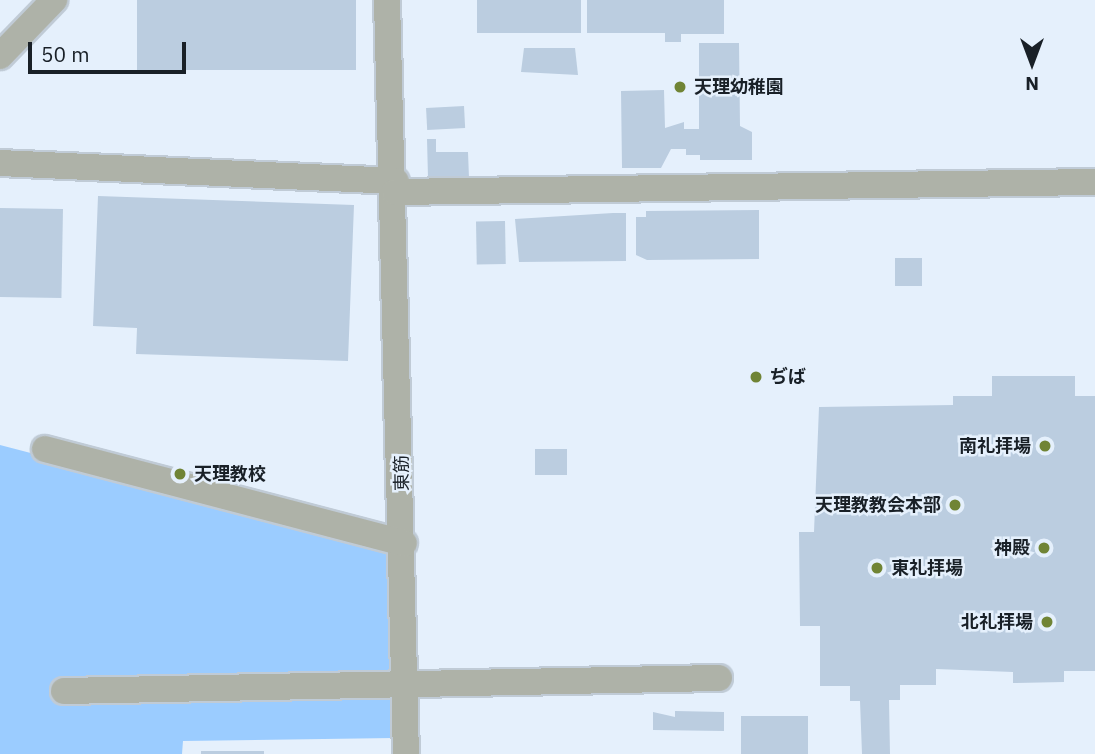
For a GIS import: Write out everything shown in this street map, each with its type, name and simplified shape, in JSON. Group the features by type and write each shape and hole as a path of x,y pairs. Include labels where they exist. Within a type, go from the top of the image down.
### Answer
{"street":[{"path":"0,56 54,0"},
{"name":"東筋","path":"387,0 396,187 406,754"},
{"path":"0,163 396,187 1095,182"},
{"path":"46,449 404,543"},
{"path":"64,691 406,682 719,678"}],"shaded area":[{"path":"0,445 391,547 393,738 183,741 182,754 0,754"}],"building":[{"path":"137,0 356,0 356,70 137,70"},
{"path":"477,0 581,0 581,33 477,33"},
{"path":"587,0 724,0 724,34 681,34 681,42 665,42 665,33 587,33"},
{"path":"699,43 739,43 740,126 752,132 752,160 700,160 700,155 686,155 686,149 671,149 661,168 622,168 621,91 664,90 665,128 684,122 684,129 699,129"},
{"path":"524,48 575,48 578,75 521,72"},
{"path":"464,106 465,128 427,130 426,108"},
{"path":"427,139 436,139 436,152 468,152 469,178 428,178"},
{"path":"98,196 354,205 348,361 136,354 137,328 93,326"},
{"path":"0,208 63,209 61,298 0,297"},
{"path":"759,210 759,259 647,260 636,255 636,217 646,217 646,211"},
{"path":"626,213 626,261 519,262 515,219"},
{"path":"505,221 506,264 477,264 476,222"},
{"path":"895,258 922,258 922,286 895,286"},
{"name":"天理教教会本部","path":"992,376 1075,376 1075,396 1095,396 1095,671 1064,671 1064,682 1013,683 1013,672 936,669 936,685 900,685 900,700 889,700 890,754 862,754 860,701 850,701 850,686 820,686 820,626 800,626 799,532 814,532 819,407 953,405 953,396 992,396"},
{"path":"535,449 567,449 567,475 535,475"},
{"path":"675,711 724,712 724,731 653,730 653,712 675,717"},
{"path":"741,716 808,716 808,754 741,754"},
{"path":"201,751 264,751 264,754 201,754"}],"place":[{"name":"天理幼稚園","path":"680,87"},
{"name":"ぢば","path":"756,377"},
{"name":"南礼拝場","path":"1045,446"},
{"name":"天理教校","path":"180,474"},
{"name":"天理教教会本部","path":"955,505"},
{"name":"神殿","path":"1044,548"},
{"name":"東礼拝場","path":"877,568"},
{"name":"北礼拝場","path":"1047,622"}]}
